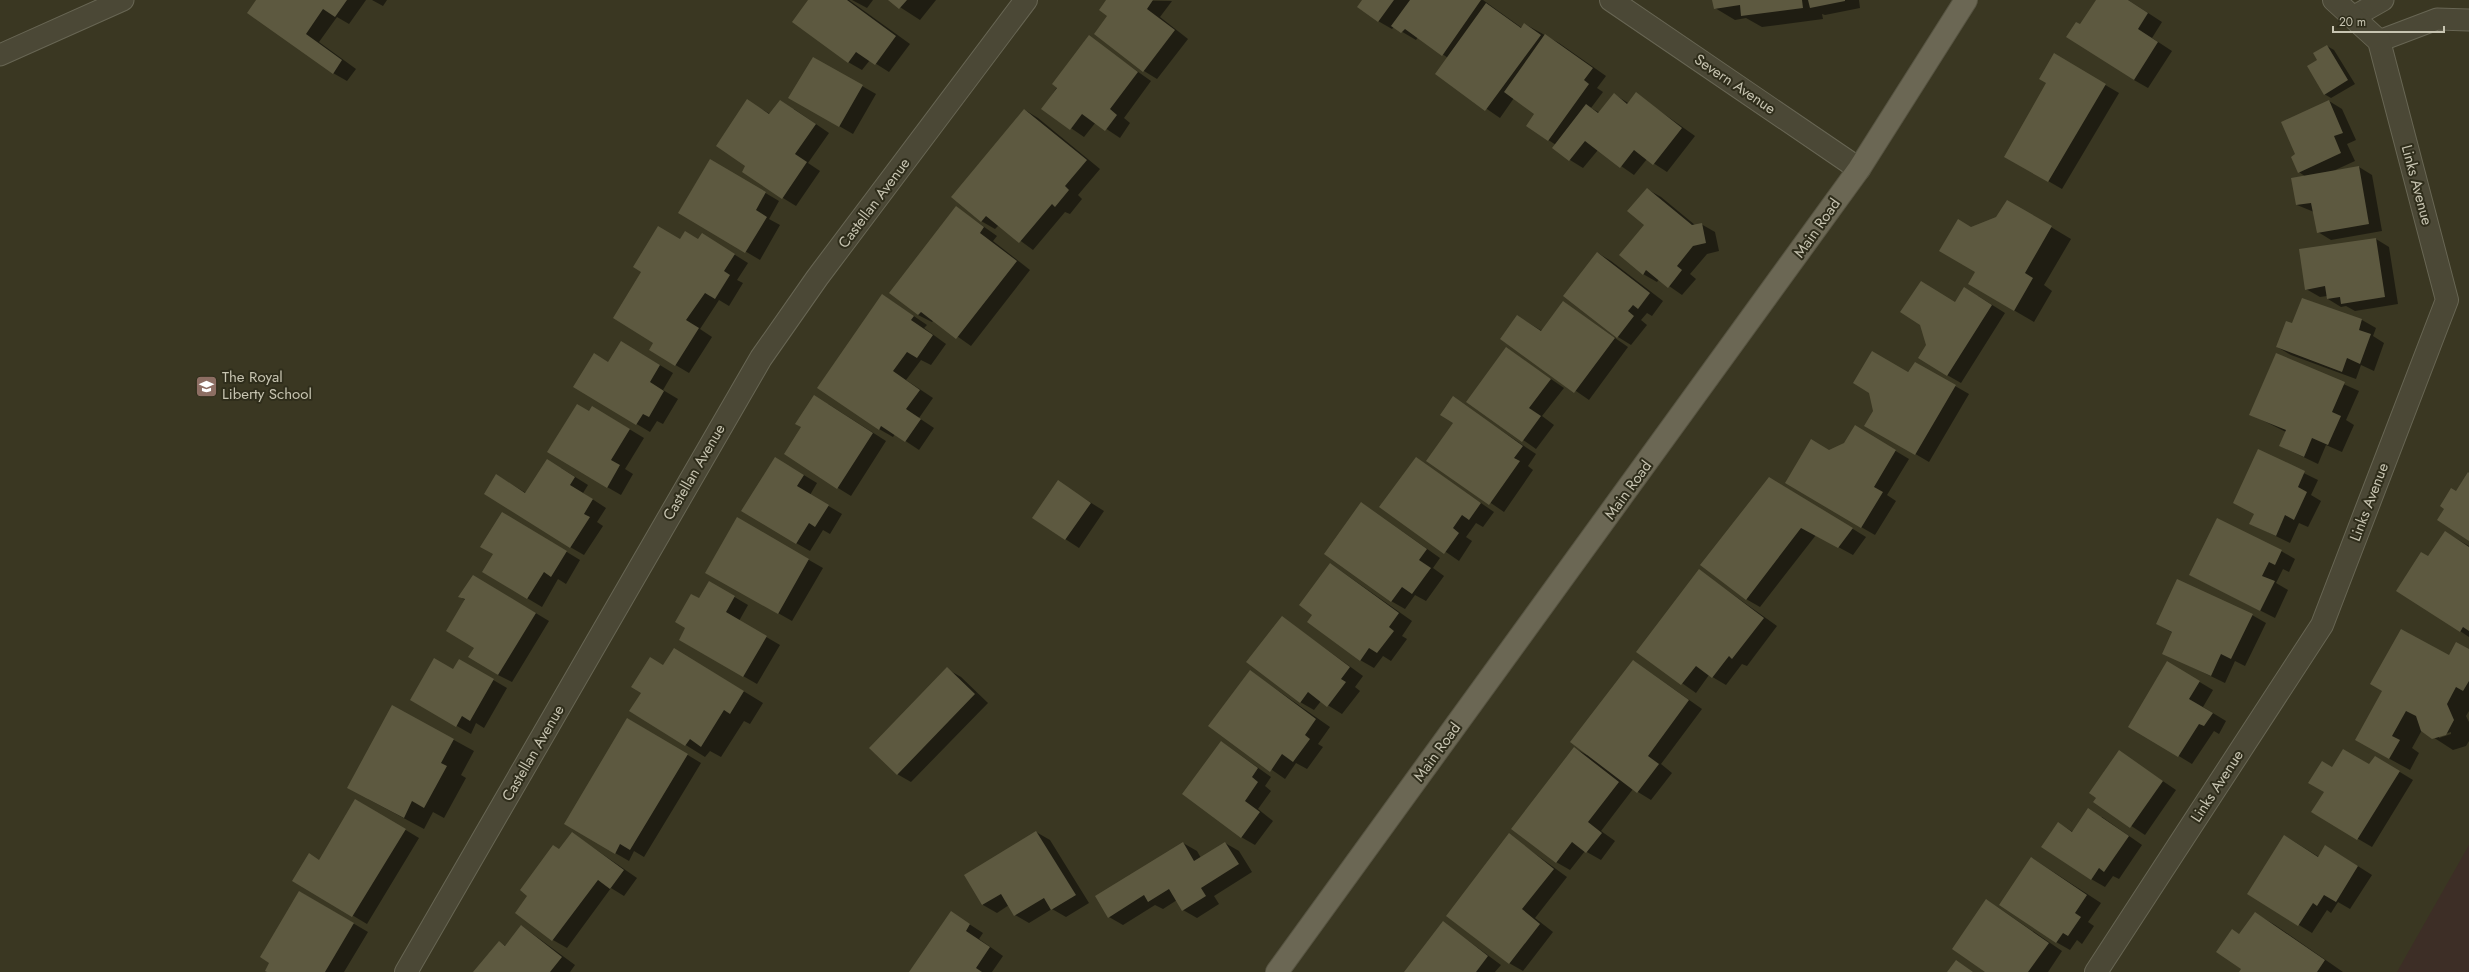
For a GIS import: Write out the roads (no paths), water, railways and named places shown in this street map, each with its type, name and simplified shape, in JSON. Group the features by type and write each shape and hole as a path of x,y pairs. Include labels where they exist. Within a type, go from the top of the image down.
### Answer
{"main road":[{"name":"Main Road","path":"1277,972 1859,169 1966,0"}],"street":[{"name":"Castellan Avenue","path":"406,972 761,358 817,278 1026,0"},
{"name":"Severn Avenue","path":"1611,0 1859,169"},
{"path":"2334,0 2379,41"},
{"name":"Links Avenue","path":"2096,972 2322,625 2447,300 2379,41"}],"lane":[{"path":"0,55 123,0"},
{"path":"2353,17 2383,0"},
{"path":"2379,41 2437,19 2469,20"}],"place":[{"name":"The Royal Liberty School","path":"206,386"}]}
